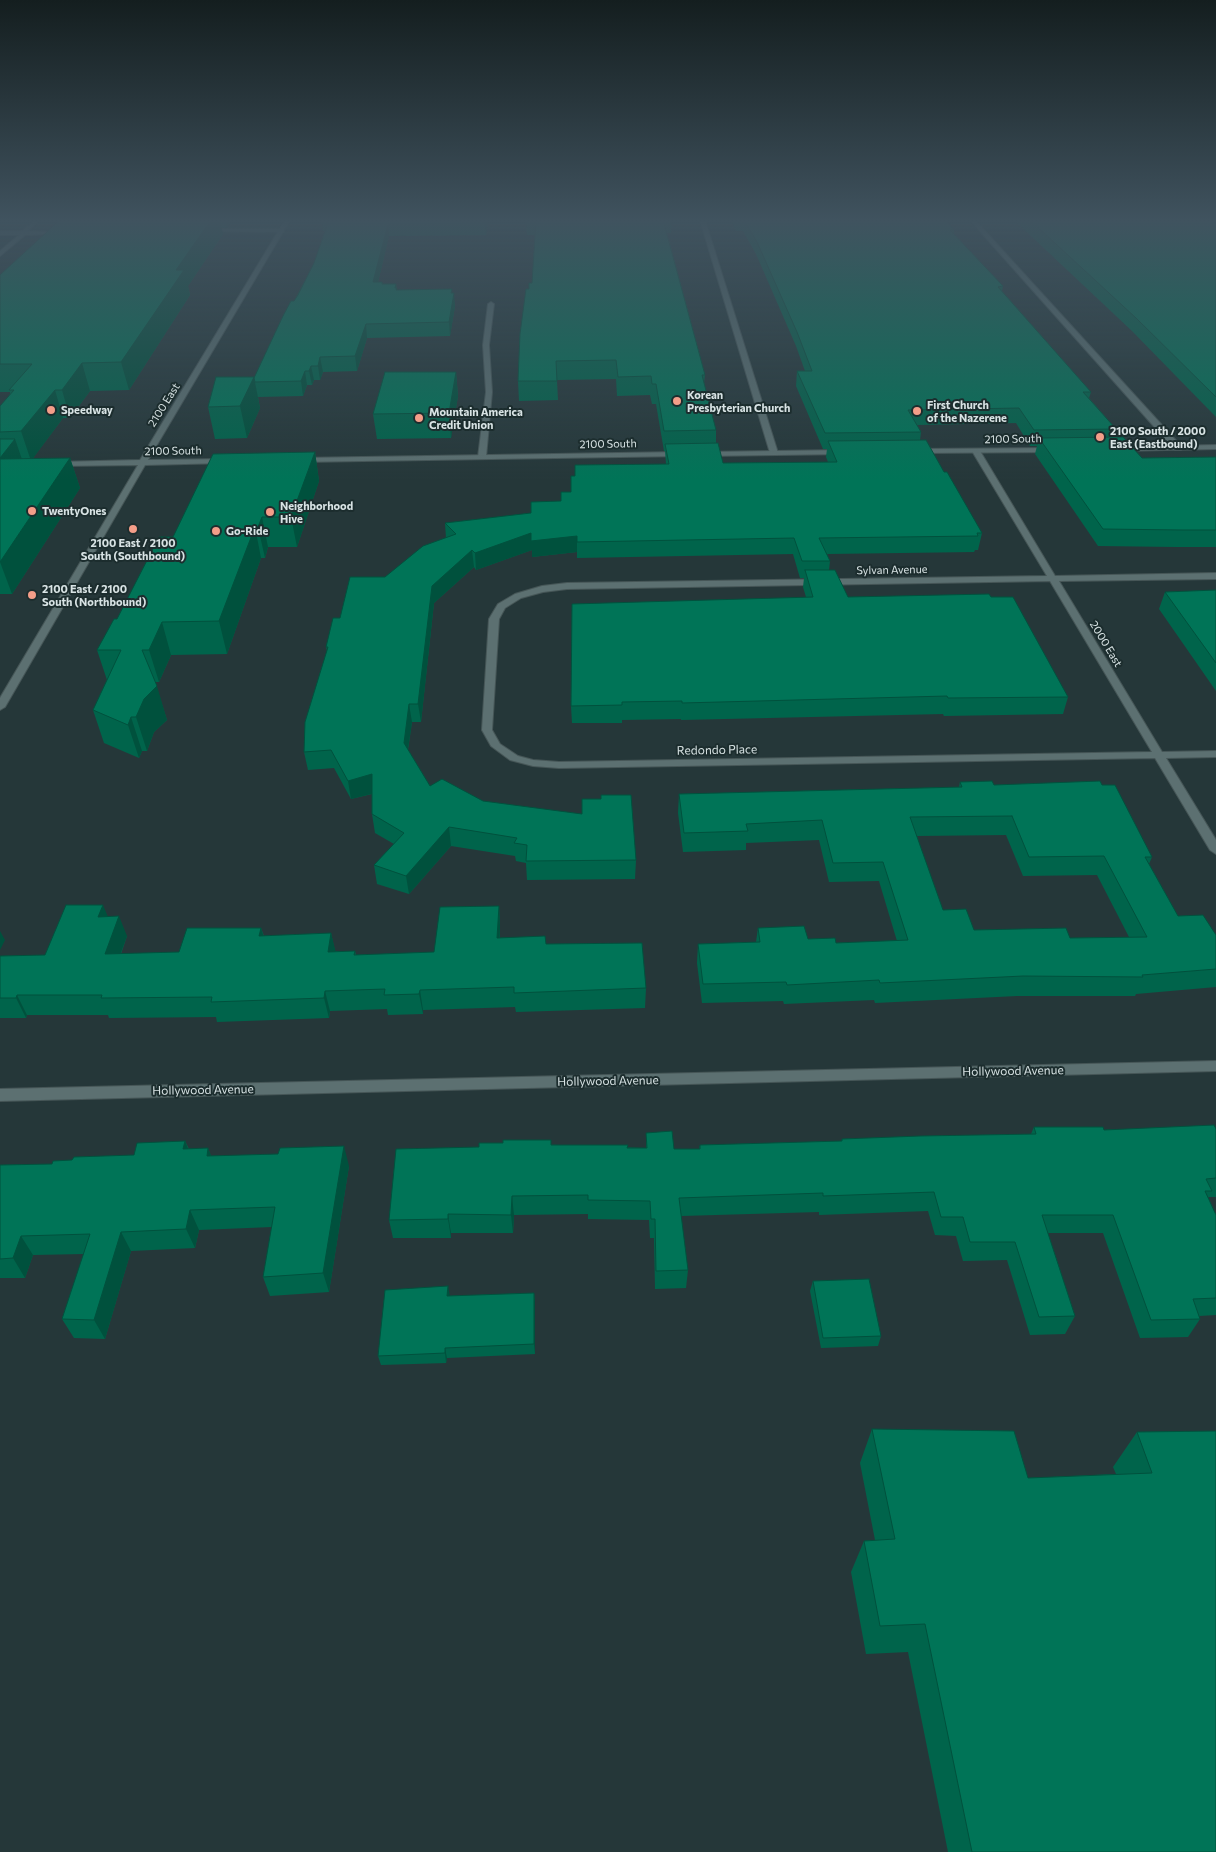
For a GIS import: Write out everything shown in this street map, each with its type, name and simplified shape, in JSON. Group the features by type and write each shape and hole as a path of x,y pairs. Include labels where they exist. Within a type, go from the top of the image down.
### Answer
{"street":[{"name":"2100 East","path":"0,707 142,463 236,306"},
{"path":"482,457 490,386 486,346 491,306"},
{"path":"729,306 774,453"},
{"path":"1050,306 1178,448"},
{"path":"1111,449 1216,448"},
{"name":"2100 South","path":"908,451 1062,449"},
{"name":"2000 East","path":"976,450 1051,578 1216,850"},
{"path":"698,454 851,452"},
{"name":"2100 South","path":"291,460 689,454"},
{"name":"2100 South","path":"47,464 236,461"},
{"name":"Sylvan Avenue","path":"568,586 1216,576"},
{"name":"Redondo Place","path":"568,586 542,589 518,596 501,606 494,619 487,730 496,746 514,758 533,763 568,765 1216,754"},
{"name":"Hollywood Avenue","path":"0,1095 1216,1066"}],"building":[{"path":"0,306 159,306 121,362 82,363 62,390 55,390 21,431 0,432 0,406 14,390 9,390 32,364 0,364"},
{"path":"288,306 452,306 449,322 366,324 355,356 320,357 318,366 311,366 309,371 305,371 301,381 255,382 254,378"},
{"path":"524,306 686,306 705,375 702,375 716,430 664,431 656,384 652,384 651,376 618,377 616,360 556,361 557,381 518,381 520,334"},
{"path":"786,306 1015,306 1091,392 1083,392 1116,429 1034,430 1019,408 908,410 921,432 825,433 797,371 812,371"},
{"path":"1123,306 1216,306 1216,397"},
{"path":"385,372 456,372 449,413 373,414"},
{"path":"216,377 254,377 240,406 208,407"},
{"path":"1123,437 1142,458 1216,457 1216,530 1103,529 1039,438"},
{"path":"0,439 15,439 0,458"},
{"path":"926,440 982,533 977,533 978,536 819,538 830,561 802,561 794,538 577,542 577,536 531,541 531,533 475,553 472,550 432,586 418,704 409,704 404,743 430,786 442,779 483,801 582,814 582,799 601,799 601,795 631,795 636,860 526,861 527,845 514,843 517,838 449,827 406,876 374,865 404,833 372,814 372,774 348,781 331,750 304,752 305,722 328,647 326,647 333,618 340,618 350,577 385,577 423,546 456,534 445,523 531,513 531,502 561,501 561,492 571,492 571,476 575,476 575,465 669,464 665,444 718,443 723,463 837,462 828,441"},
{"path":"315,452 291,517 262,517 258,527 255,527 219,621 162,622 149,650 142,650 157,686 144,699 136,717 131,717 128,725 93,710 121,650 97,650 114,619 117,619 159,537 173,537 213,454"},
{"path":"70,458 0,562 0,459"},
{"path":"805,570 835,570 848,597 989,594 991,597 1013,597 1068,697 948,698 947,696 682,703 682,701 622,702 622,705 571,706 572,604 813,597"},
{"path":"1216,590 1216,663 1165,592"},
{"path":"992,781 994,785 1100,781 1102,785 1115,785 1152,857 1145,857 1178,916 1203,915 1216,935 1216,969 1142,975 1143,977 1023,976 880,983 879,980 787,985 786,982 703,984 698,944 760,942 758,928 804,926 808,939 835,938 836,943 908,940 883,862 833,863 822,820 746,824 748,831 684,833 679,794 962,787 960,782","holes":["1012,816 1029,857 1104,856 1147,937 1070,938 1066,928 974,930 966,909 943,910 910,817"]},
{"path":"66,905 103,905 98,917 119,916 105,954 179,952 187,928 261,928 259,936 331,933 328,952 355,951 354,955 434,952 440,907 499,906 497,938 545,936 546,944 642,943 646,988 514,993 514,987 420,990 419,994 384,995 385,989 325,991 324,998 211,1002 212,997 101,998 102,995 17,995 16,998 0,998 0,956 45,955"},
{"path":"1214,1125 1216,1129 1216,1178 1206,1179 1212,1191 1205,1191 1216,1215 1216,1298 1193,1299 1200,1319 1151,1320 1113,1215 1042,1215 1075,1316 1039,1317 1015,1242 970,1242 963,1217 941,1217 934,1192 823,1196 823,1193 679,1198 688,1270 656,1271 655,1219 651,1219 650,1201 588,1200 588,1195 512,1196 511,1215 448,1214 448,1219 389,1220 396,1149 479,1147 479,1143 503,1143 503,1140 551,1140 551,1145 628,1145 627,1148 647,1148 646,1133 672,1131 674,1149 700,1149 700,1145 842,1141 842,1139 920,1136 1036,1134 1034,1127 1103,1127 1104,1130"},
{"path":"185,1141 183,1149 208,1148 207,1156 278,1154 280,1148 344,1146 323,1273 263,1277 275,1207 190,1210 186,1229 121,1232 94,1320 62,1319 90,1234 21,1236 13,1258 0,1259 0,1165 52,1164 53,1161 72,1160 74,1157 134,1155 137,1143"},
{"path":"869,1279 881,1336 823,1338 813,1281"},
{"path":"448,1286 447,1296 534,1293 534,1344 445,1348 445,1353 378,1356 385,1290"},
{"path":"872,1429 1014,1431 1028,1478 1152,1473 1137,1432 1216,1431 1216,1852 972,1852 925,1624 880,1626 864,1541 895,1539"}],"place":[{"name":"Korean Presbyterian Church","path":"677,401"},
{"name":"Speedway","path":"51,410"},
{"name":"First Church of the Nazerene","path":"917,411"},
{"name":"Mountain America Credit Union","path":"419,418"},
{"name":"2100 South / 2000 East (Eastbound)","path":"1100,437"},
{"name":"TwentyOnes","path":"32,511"},
{"name":"Neighborhood Hive","path":"270,512"},
{"name":"2100 East / 2100 South (Southbound)","path":"133,529"},
{"name":"Go-Ride","path":"216,531"},
{"name":"2100 East / 2100 South (Northbound)","path":"32,595"}]}
